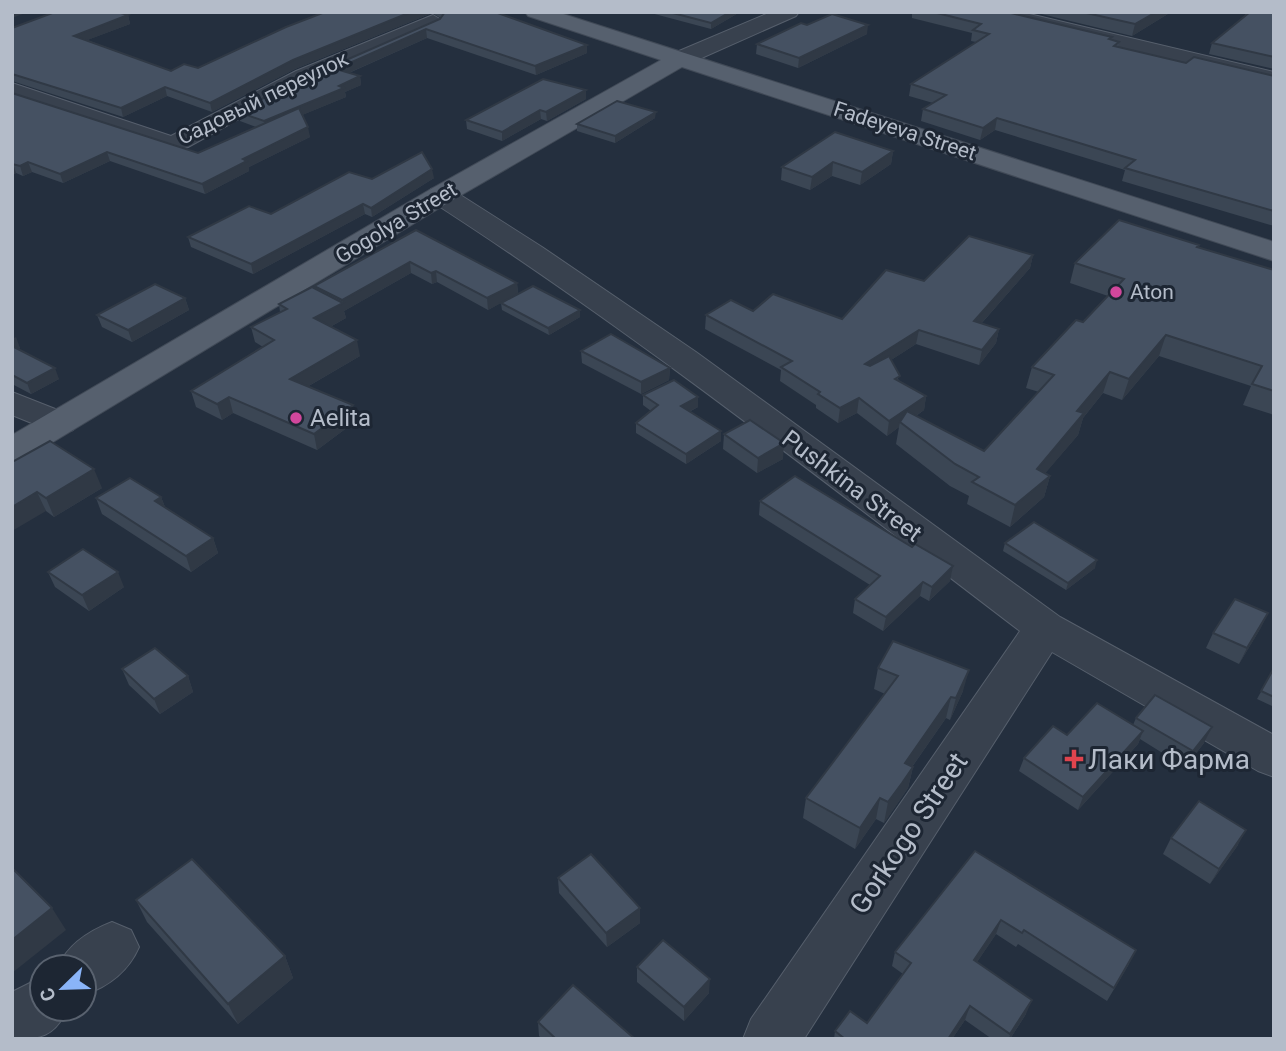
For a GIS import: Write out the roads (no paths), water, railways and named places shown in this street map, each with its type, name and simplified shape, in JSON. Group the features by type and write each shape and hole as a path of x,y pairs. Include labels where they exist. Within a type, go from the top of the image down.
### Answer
{"main road":[{"name":"Fadeyeva Street","path":"535,12 1274,252"},
{"name":"Gogolya Street","path":"12,452 441,195 680,60"}],"street":[{"name":"Gogolya Street","path":"680,60 789,12"},
{"path":"994,12 1274,79"},
{"name":"Садовый переулок","path":"12,90 169,144 179,142 240,105 307,72 433,21"},
{"name":"Pushkina Street","path":"441,195 532,253 684,359 1045,628 1274,758"},
{"path":"12,402 61,423"},
{"name":"Gorkogo Street","path":"771,1039 1045,628"},
{"path":"12,1027 28,1014"}],"place":[{"name":"Aton","path":"1116,292"},
{"name":"Aelita","path":"296,418"},
{"name":"Лаки Фарма","path":"1074,759"}]}
